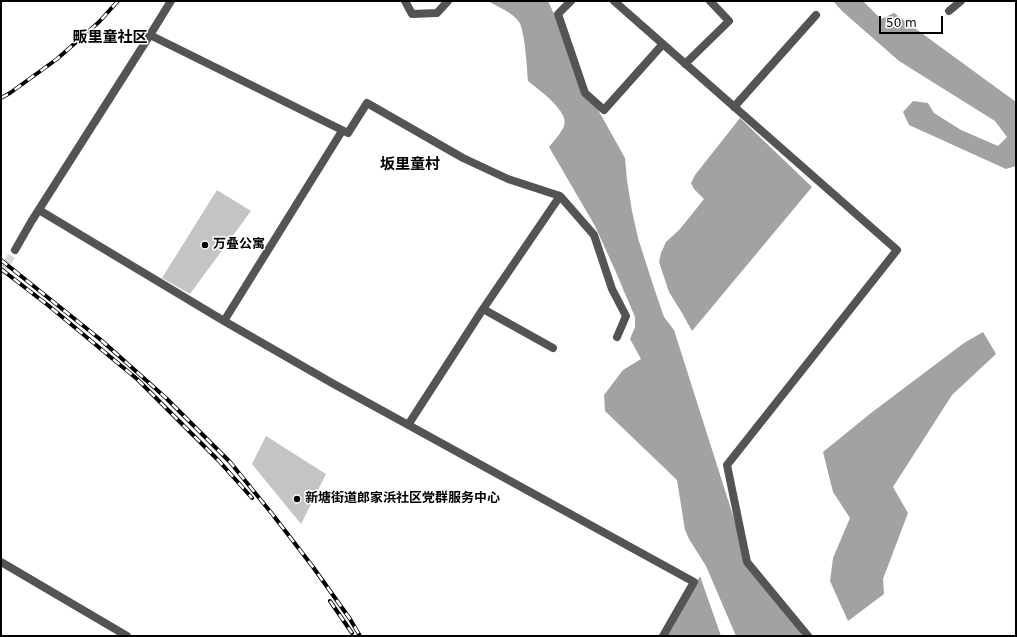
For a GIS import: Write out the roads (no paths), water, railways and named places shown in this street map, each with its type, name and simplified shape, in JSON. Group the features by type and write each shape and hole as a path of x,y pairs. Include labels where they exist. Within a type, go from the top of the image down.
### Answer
{"street":[{"path":"16,250 39,210 171,1"},
{"path":"405,1 412,14 437,13 448,1"},
{"path":"570,1 558,14 584,93 604,110 663,44"},
{"path":"614,1 897,250 727,465 747,562 808,636"},
{"path":"685,64 729,21 710,1"},
{"path":"949,11 961,1"},
{"path":"734,107 816,15"},
{"path":"150,35 342,131 348,133 367,103 464,158 501,176 560,196 594,235 612,289 626,316 617,337"},
{"path":"224,321 342,131"},
{"path":"408,425 560,196"},
{"path":"39,210 224,321 332,383 694,582 663,636"},
{"path":"483,310 553,348"},
{"path":"1,562 128,636"}],"tunnel":[{"path":"1,273 15,250"}],"railway":[{"path":"1,98 57,59 99,22 118,1"},
{"path":"1,260 101,340 166,398 230,462 313,567 350,619 360,636"},
{"path":"1,269 49,306 137,379 219,461 252,498"},
{"path":"330,601 352,633"}],"place":[{"name":"万叠公寓","path":"205,245"},
{"name":"新塘街道郎家浜社区党群服务中心","path":"297,499"}],"district":[{"name":"畈里童社区","path":"110,38"},
{"name":"坂里童村","path":"410,165"}]}
